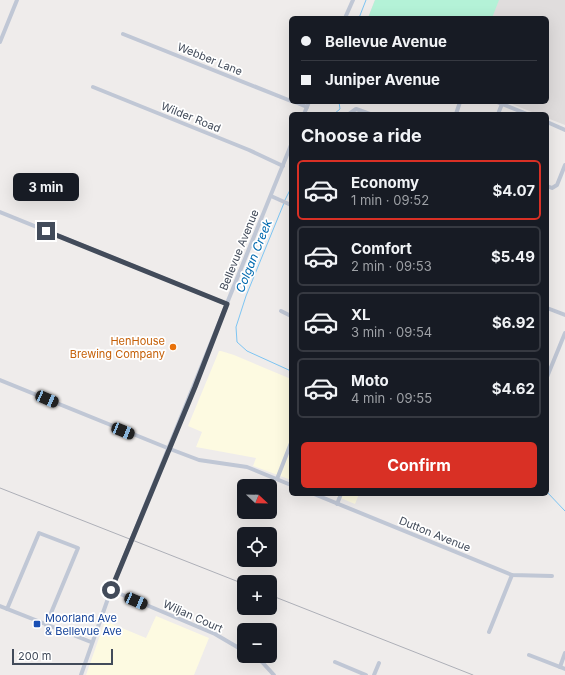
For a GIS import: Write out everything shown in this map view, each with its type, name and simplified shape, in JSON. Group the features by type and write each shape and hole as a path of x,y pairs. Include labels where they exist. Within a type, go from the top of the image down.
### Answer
{"street":[{"path":"0,42 17,0"},
{"path":"347,16 353,0"},
{"name":"Webber Lane","path":"123,34 289,99"},
{"name":"Wilder Road","path":"92,87 249,150 283,166"},
{"path":"299,104 306,107"},
{"path":"305,112 308,104"},
{"path":"499,112 502,104 522,112"},
{"path":"350,112 356,109 364,112"},
{"path":"549,123 565,130"},
{"name":"Bellevue Avenue","path":"81,675 91,642 111,590 170,449 289,150"},
{"path":"549,186 555,187 565,165"},
{"path":"271,196 289,204"},
{"path":"0,212 227,304"},
{"path":"549,309 565,315"},
{"path":"281,310 289,315"},
{"path":"549,372 565,333"},
{"path":"0,380 198,460 247,467 289,484"},
{"path":"277,479 289,448"},
{"name":"Dutton Avenue","path":"319,496 512,574 552,576"},
{"path":"337,504 340,496"},
{"path":"7,609 39,533 78,548 46,625"},
{"path":"489,632 512,574"},
{"name":"Wiljan Court","path":"111,590 211,632 237,647"},
{"path":"0,606 91,642"},
{"path":"560,667 565,653"},
{"path":"529,655 565,669"},
{"path":"335,662 366,675"},
{"path":"263,663 274,675"},
{"path":"374,675 379,663"}],"shaded area":[{"path":"375,0 565,0 565,125 549,119 549,112 532,112 512,104 549,104 549,16 369,16"},
{"path":"219,351 234,355 289,378 289,479 253,466 256,458 196,447 202,432 188,426"},
{"path":"336,496 358,496 355,504"},
{"path":"156,616 209,638 194,675 86,675 105,621 146,638"}],"green space":[{"path":"375,0 499,0 493,16 369,16"}],"waterway":[{"name":"Colgan Creek","path":"360,16 366,0"},
{"name":"Colgan Creek","path":"336,112 340,109 339,104"},
{"name":"Colgan Creek","path":"285,200 289,192"},
{"name":"Colgan Creek","path":"284,203 246,296 236,327 237,342 247,351 289,370"},
{"name":"Colgan Creek","path":"549,494 565,511"}],"railway":[{"path":"0,488 237,581"},
{"path":"277,598 473,675"}],"place":[{"name":"HenHouse Brewing Company","path":"173,347"},
{"name":"Moorland Ave & Bellevue Ave","path":"37,624"}],"route":[{"path":"46,231 227,304 170,449 111,590"}]}
